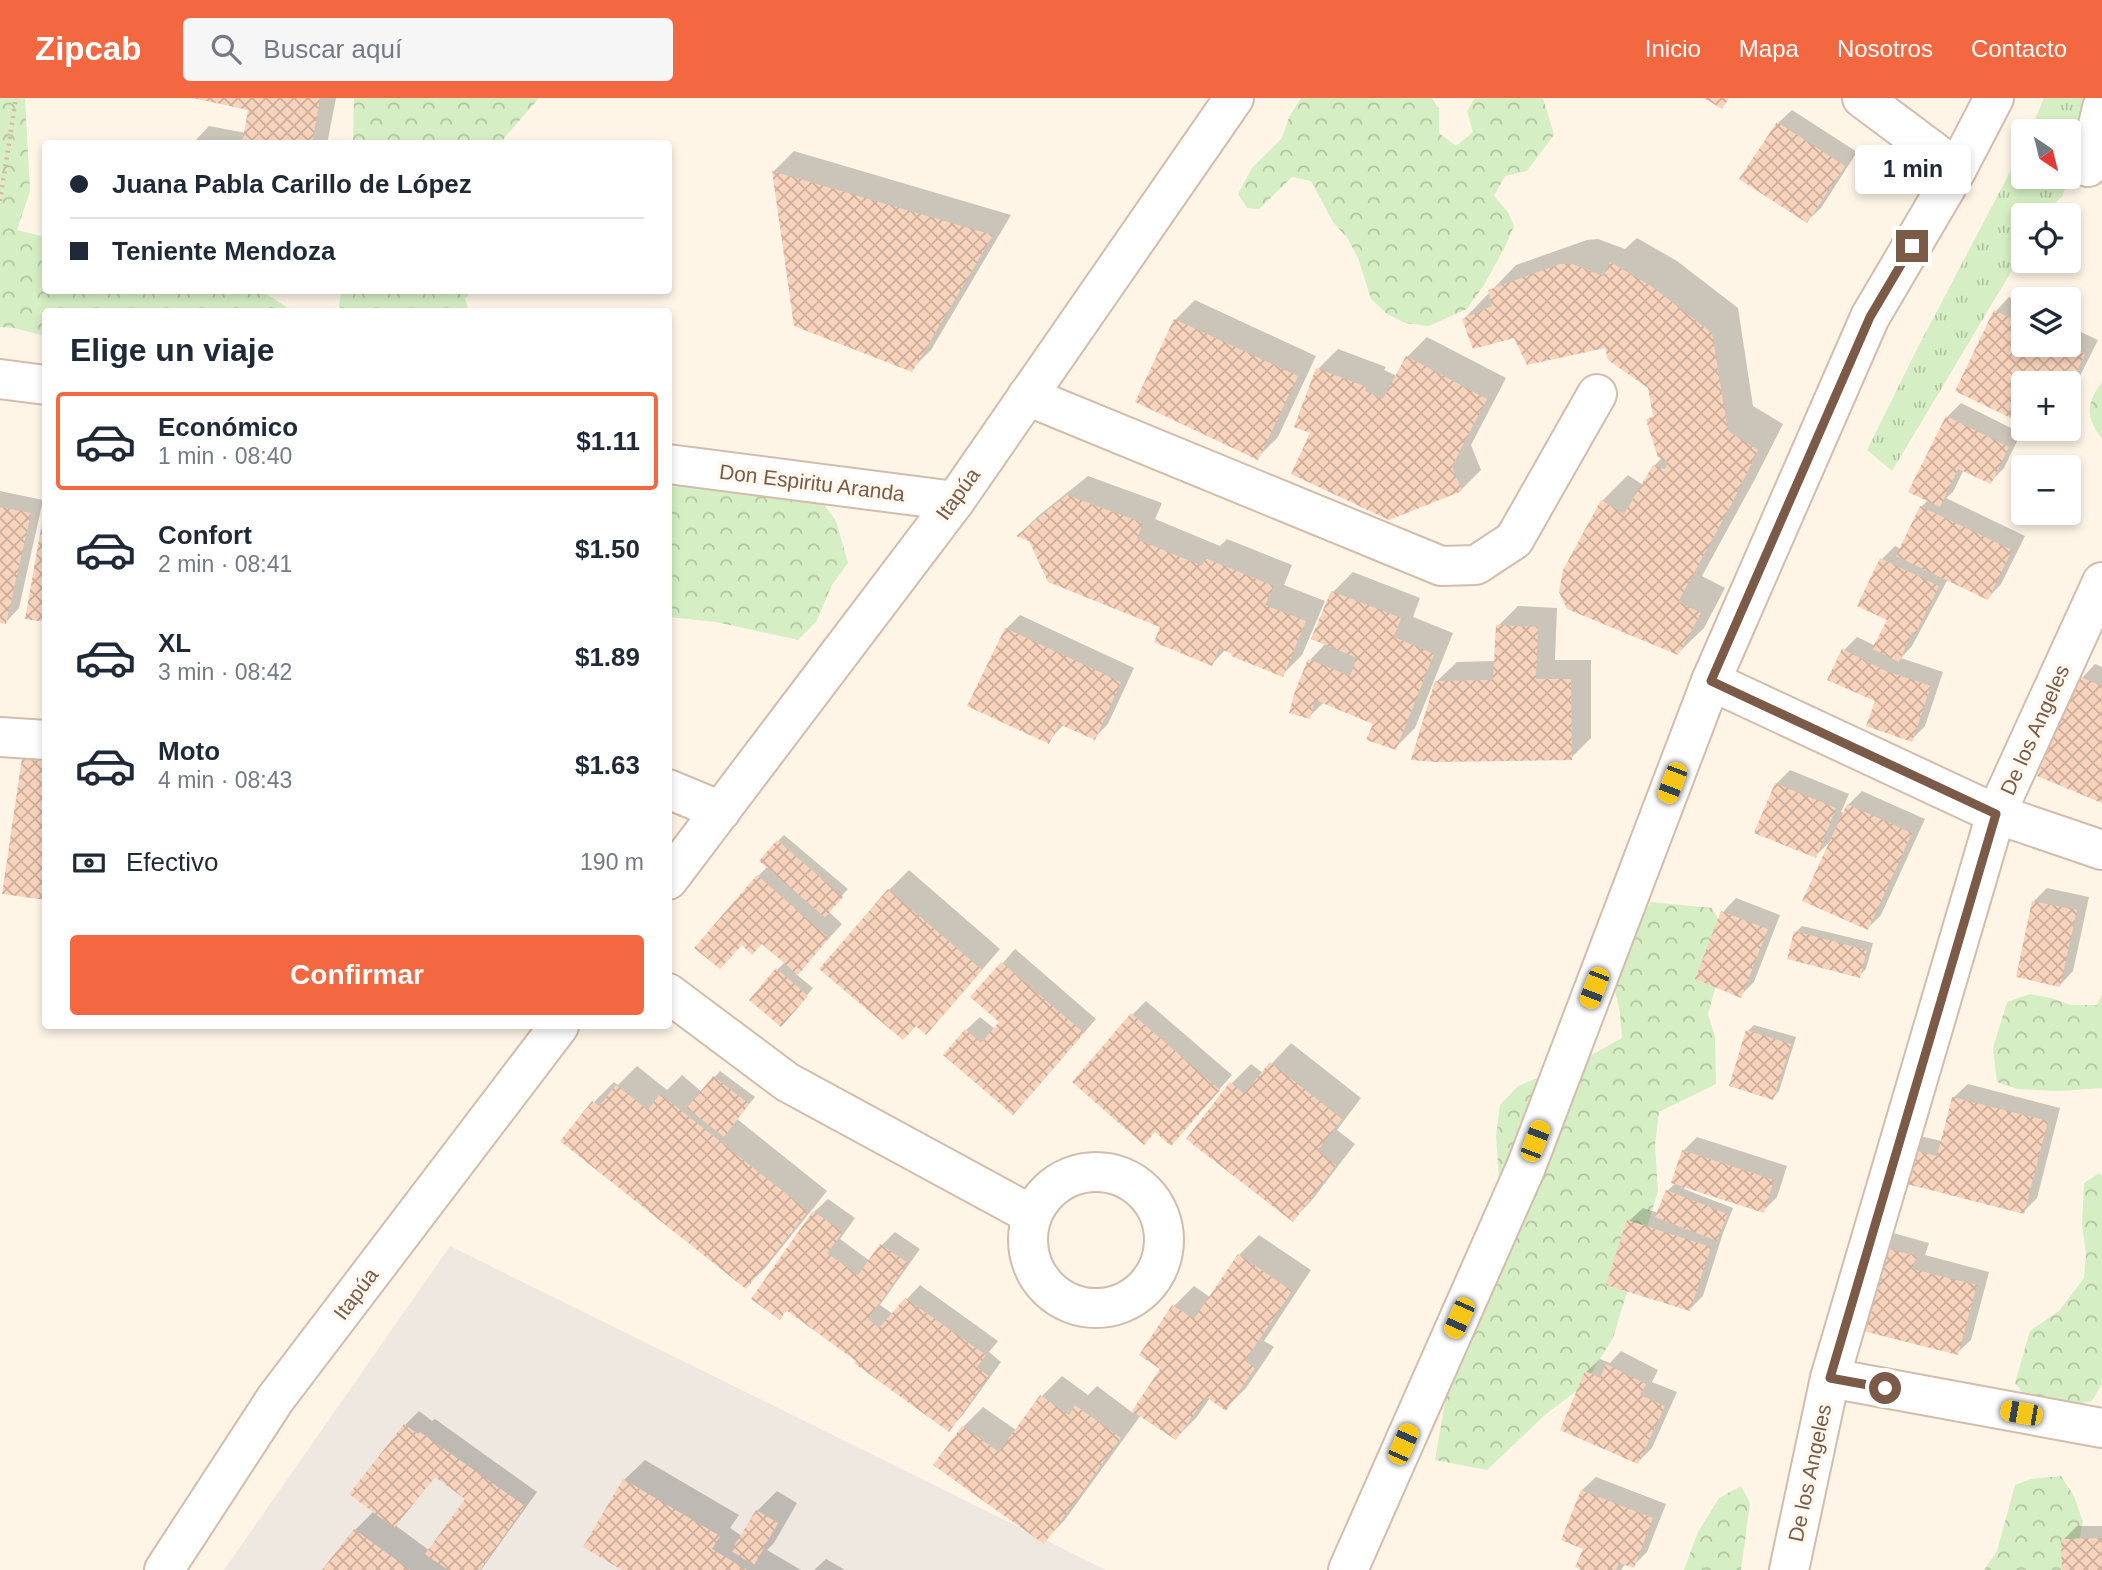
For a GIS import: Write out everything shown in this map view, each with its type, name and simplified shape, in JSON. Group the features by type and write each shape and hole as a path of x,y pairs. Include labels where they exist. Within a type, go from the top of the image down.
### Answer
{"street":[{"name":"Itapúa","path":"672,875 955,501 1234,98"},
{"path":"1862,98 1957,168"},
{"path":"1348,1570 1526,1167 1711,681 1870,317 1957,168 1994,98"},
{"path":"2088,167 2102,108"},
{"path":"0,379 42,384"},
{"path":"1027,396 1441,566 1476,565 1514,540 1597,394"},
{"name":"Don Espiritu Aranda","path":"672,465 955,501"},
{"name":"De los Angeles","path":"1789,1570 1830,1378 1996,814 2102,582"},
{"path":"1711,681 1996,814 2102,850"},
{"path":"0,737 42,740"},
{"path":"672,791 721,811"},
{"path":"672,996 787,1082 1032,1215"},
{"name":"Itapúa","path":"164,1570 276,1398 557,1029"},
{"path":"1830,1378 2102,1428"}],"path":[{"path":"0,201 16,98"}],"shaded area":[{"path":"450,1246 1106,1570 224,1570"}],"green space":[{"path":"0,98 25,98 30,191 17,230 42,236 42,294 267,294 288,308 42,308 42,335 0,327"},
{"path":"354,98 539,98 503,140 353,140"},
{"path":"1301,98 1432,98 1439,109 1439,133 1456,146 1473,132 1467,111 1475,98 1543,98 1554,135 1527,171 1505,176 1494,196 1508,212 1514,226 1484,285 1467,309 1429,326 1405,323 1387,314 1371,299 1358,258 1348,239 1333,222 1311,181 1292,177 1259,209 1247,208 1238,194 1252,168 1282,138 1289,117"},
{"path":"2044,98 2088,98 2090,129 2081,151 2081,119 2035,119"},
{"path":"2011,170 2011,189 2065,189 2062,197 2055,203 2011,203 2011,272 1892,471 1867,450"},
{"path":"341,294 468,294 465,299 468,308 339,307"},
{"path":"2102,382 2102,439 2090,417 2090,404"},
{"path":"715,484 816,493 836,521 848,563 832,585 816,622 798,640 716,622 672,617 672,487"},
{"path":"1651,902 1712,908 1729,938 1708,1014 1715,1037 1716,1084 1659,1112 1655,1145 1658,1191 1613,1338 1583,1386 1546,1414 1487,1470 1435,1460 1453,1356 1500,1193 1496,1136 1500,1105 1518,1086 1588,1057 1622,1038 1620,1013 1610,969"},
{"path":"2030,994 2071,1005 2097,1005 2102,994 2102,1088 2058,1091 2017,1089 1997,1082 1993,1048 2007,1002"},
{"path":"2099,1173 2102,1176 2102,1384 2092,1401 2062,1406 2031,1403 2015,1383 2030,1331 2059,1311 2084,1278 2084,1183"},
{"path":"2061,1476 2074,1496 2083,1522 2073,1570 1984,1570 1997,1551 2015,1485 2030,1479"},
{"path":"1741,1486 1750,1503 1741,1570 1684,1570 1698,1532 1719,1498"}],"building":[{"path":"193,98 320,98 313,140 243,140 248,110"},
{"path":"1704,98 1729,98 1722,109"},
{"path":"1777,122 1845,166 1807,223 1739,179"},
{"path":"772,171 993,235 912,372 794,326"},
{"path":"1610,262 1651,286 1712,333 1728,431 1758,450 1678,602 1701,613 1678,655 1567,609 1559,592 1563,570 1601,500 1624,514 1653,465 1665,469 1668,462 1658,457 1646,420 1653,416 1648,388 1608,360 1605,348 1527,365 1514,338 1473,349 1462,319 1492,306 1488,290 1560,264 1572,264 1603,276"},
{"path":"1994,310 2011,318 2011,357 2081,357 2081,352 2085,354 2077,371 2011,371 2011,418 1955,391"},
{"path":"1174,319 1298,376 1258,460 1135,402"},
{"path":"1406,356 1487,399 1452,466 1462,491 1389,520 1291,474 1310,433 1294,427 1316,368 1367,387 1365,391 1383,399"},
{"path":"1946,416 2009,447 1991,484 1958,469 1940,507 1908,492"},
{"path":"1067,495 1143,523 1137,539 1202,566 1205,558 1274,586 1265,605 1306,621 1283,677 1231,656 1232,654 1219,648 1212,666 1154,642 1160,627 1048,582 1029,541 1016,536"},
{"path":"1920,506 2012,550 1988,600 1896,556"},
{"path":"0,507 31,513 6,624 0,623"},
{"path":"42,523 42,621 25,619"},
{"path":"1880,558 1939,586 1915,634 1912,632 1899,662 1872,649 1887,620 1857,606"},
{"path":"1331,591 1401,618 1394,637 1434,654 1396,750 1366,740 1373,724 1315,700 1310,719 1289,713 1308,659 1350,676 1357,658 1311,639"},
{"path":"1496,625 1538,627 1536,679 1571,679 1572,760 1411,760 1435,681 1493,680"},
{"path":"1005,628 1121,682 1095,740 1059,724 1049,744 967,706"},
{"path":"1842,649 1886,671 1931,686 1912,742 1866,726 1875,701 1827,680"},
{"path":"2080,677 2102,686 2102,803 2037,776"},
{"path":"22,758 42,760 42,899 2,894"},
{"path":"1775,783 1836,808 1816,858 1754,833"},
{"path":"1847,804 1912,833 1868,930 1802,901"},
{"path":"777,840 843,897 825,917 759,861"},
{"path":"757,875 829,938 798,975 762,944 752,955 742,945 720,969 694,948"},
{"path":"888,889 982,970 926,1035 916,1026 903,1040 819,969"},
{"path":"2032,901 2077,910 2060,987 2016,977"},
{"path":"1721,911 1768,929 1741,998 1695,979"},
{"path":"1794,931 1867,950 1860,978 1787,959"},
{"path":"1001,962 1084,1033 1013,1115 943,1055 965,1029 981,1043 999,1022 970,997"},
{"path":"776,968 808,996 781,1027 749,1000"},
{"path":"1131,1013 1220,1090 1171,1146 1155,1132 1144,1145 1072,1082"},
{"path":"1746,1030 1791,1044 1773,1100 1729,1086"},
{"path":"1270,1062 1342,1119 1318,1150 1336,1165 1293,1222 1186,1139 1230,1082 1244,1094"},
{"path":"713,1076 749,1104 724,1137 687,1108"},
{"path":"616,1085 648,1110 660,1094 808,1211 746,1289 560,1141 592,1101 599,1106"},
{"path":"1952,1097 2048,1121 2024,1214 1895,1181 1904,1148 1937,1156"},
{"path":"1682,1150 1774,1180 1764,1213 1671,1183"},
{"path":"1666,1190 1728,1214 1717,1241 1655,1217"},
{"path":"813,1211 843,1232 827,1253 858,1275 880,1244 908,1263 868,1319 879,1328 905,1298 986,1355 977,1367 989,1376 949,1432 786,1310 780,1320 751,1299"},
{"path":"1627,1220 1711,1247 1690,1311 1606,1285"},
{"path":"1877,1246 1917,1256 1912,1269 1977,1285 1958,1355 1855,1329"},
{"path":"1238,1254 1292,1291 1245,1361 1255,1368 1226,1411 1206,1397 1176,1440 1132,1411 1160,1369 1139,1355 1172,1305 1194,1319"},
{"path":"1606,1364 1646,1384 1640,1395 1665,1406 1638,1464 1560,1430 1585,1371 1600,1378"},
{"path":"1040,1395 1069,1415 1075,1405 1121,1438 1044,1544 933,1465 962,1426 999,1452"},
{"path":"404,1424 418,1434 420,1432 525,1506 480,1570 448,1570 425,1554 465,1499 435,1477 394,1528 349,1494"},
{"path":"623,1479 720,1536 712,1549 747,1570 622,1570 583,1547"},
{"path":"1581,1490 1653,1518 1634,1568 1619,1563 1616,1570 1582,1570 1575,1567 1583,1549 1561,1540"},
{"path":"756,1510 778,1523 754,1565 731,1551"},
{"path":"354,1529 410,1570 322,1570"},
{"path":"2102,1538 2102,1570 2062,1570 2061,1539"}],"route":[{"path":"1885,1388 1830,1378 1996,814 1711,681 1870,317 1912,246"}]}
